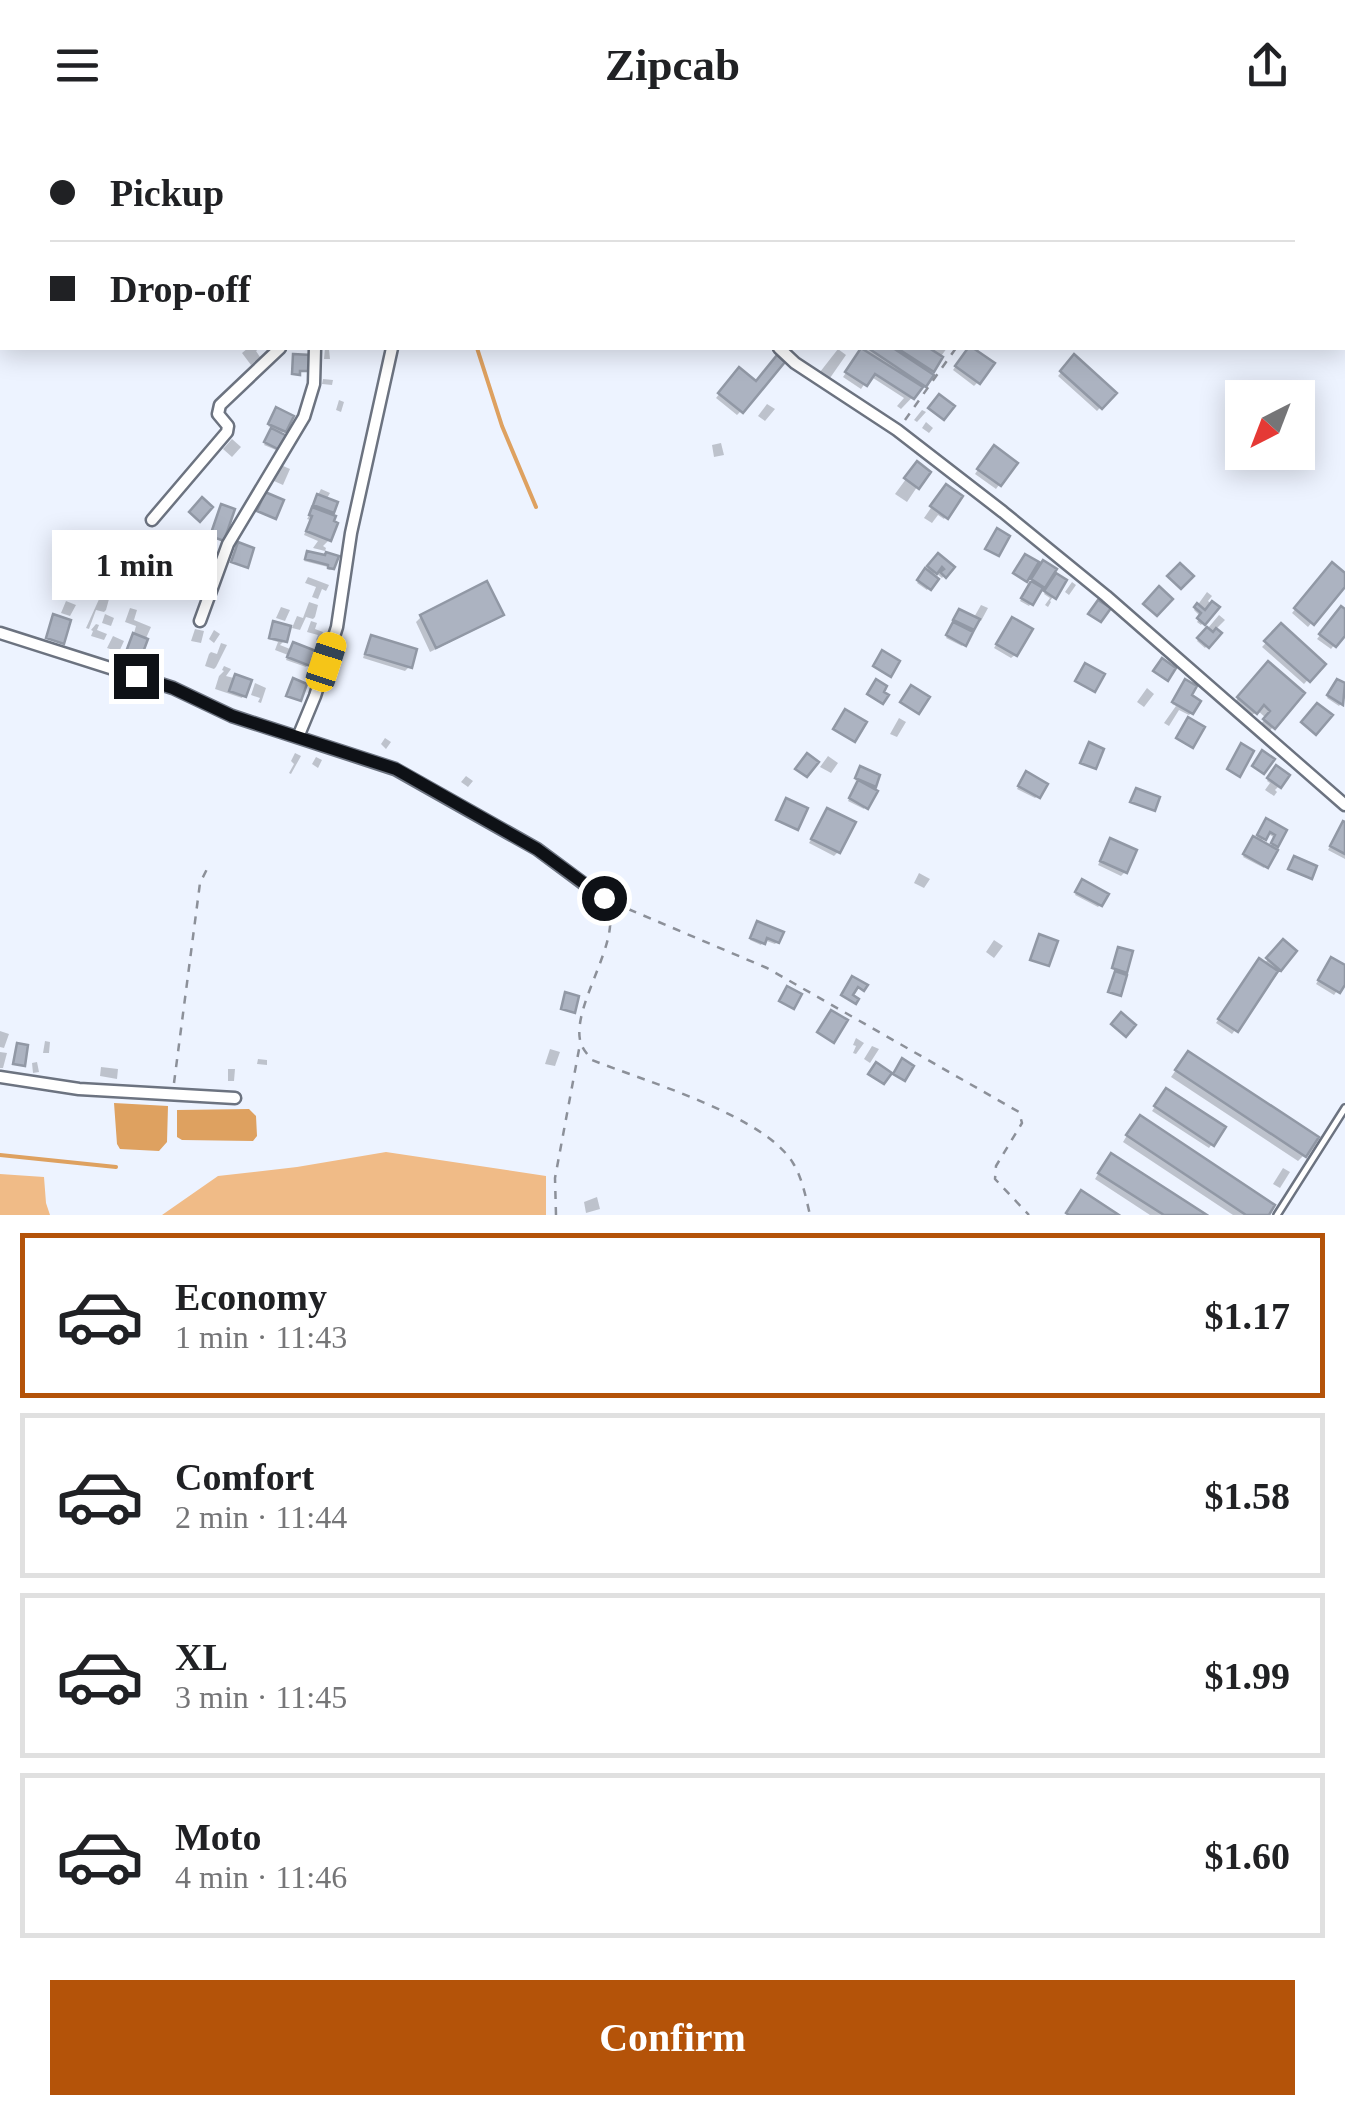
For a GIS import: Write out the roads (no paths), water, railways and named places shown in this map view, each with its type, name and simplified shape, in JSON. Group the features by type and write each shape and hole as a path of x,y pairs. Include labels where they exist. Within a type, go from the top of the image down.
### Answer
{"street":[{"path":"152,520 228,432 218,414 220,405 278,350"},
{"path":"200,621 228,544 304,417 314,384 315,350"},
{"path":"298,737 337,627 351,533 392,350"},
{"path":"781,350 897,430 1003,512 1106,596 1345,805"},
{"path":"0,633 173,688 232,716 396,769 537,849 604,898"},
{"path":"0,1077 79,1089 236,1098"}],"lane":[{"path":"1277,1215 1345,1108"}],"waterway":[{"path":"478,350 502,426 536,507"},
{"path":"0,1155 116,1167"}]}
